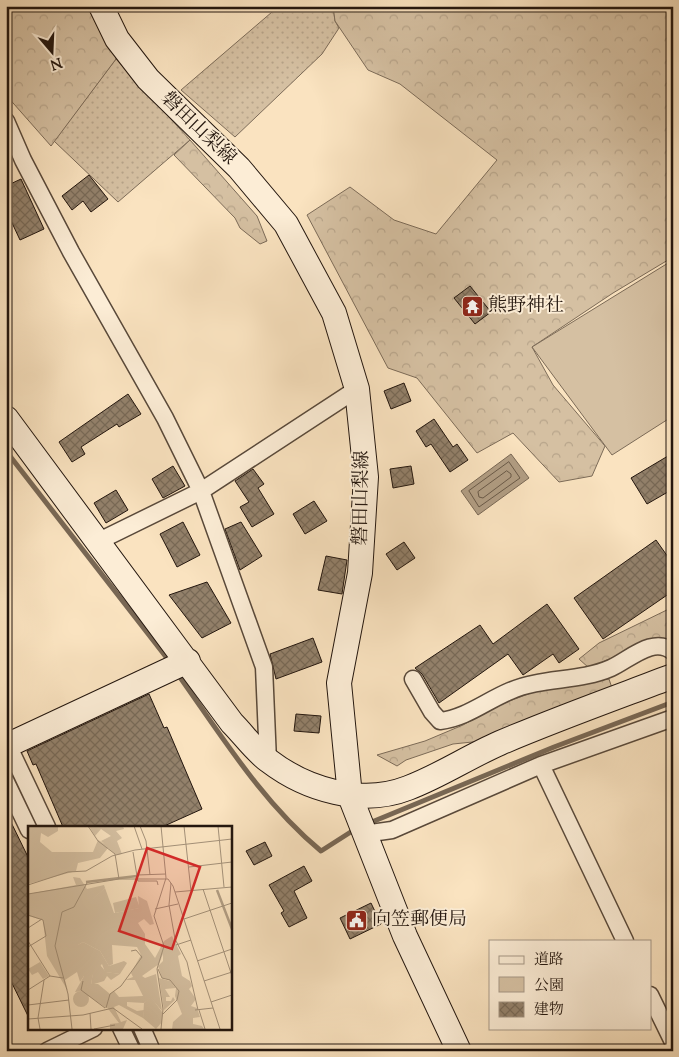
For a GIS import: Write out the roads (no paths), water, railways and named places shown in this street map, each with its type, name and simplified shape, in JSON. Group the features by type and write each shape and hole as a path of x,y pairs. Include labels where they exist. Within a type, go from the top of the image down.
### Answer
{"main road":[{"name":"磐田山梨線","path":"101,6 117,38 148,79 239,168 286,224 334,313 357,389 366,477 360,573 339,683 350,796 405,936 459,1051"},
{"path":"6,418 188,661 232,723 268,761 297,779 350,796 382,795 407,789 478,752 537,727 673,676"},
{"path":"7,746 188,661"}],"street":[{"path":"6,121 23,160 71,252 167,422 201,491 264,666 268,761"},
{"path":"99,541 201,491 357,389"},
{"path":"413,679 432,712 440,721 454,720 511,690 549,680 587,676 610,668 653,645 668,648 673,652"},
{"path":"364,834 392,830 541,765 673,718"},
{"path":"7,746 47,826"},
{"path":"541,765 625,940"},
{"path":"6,782 28,828"},
{"path":"652,999 673,1042"},
{"path":"47,1051 90,1030"},
{"path":"122,1030 132,1051"},
{"path":"143,1030 152,1051"}],"water":[{"path":"511,454 529,478 478,515 461,491"}],"waterway":[{"path":"6,451 170,662"},
{"path":"177,673 243,767 280,811 321,851 357,828"},
{"path":"367,824 554,747 673,702"},
{"path":"6,761 37,826"},
{"path":"132,1030 142,1051"}],"place":[{"name":"熊野神社","path":"472,306"},
{"name":"向笠郵便局","path":"356,920"}]}
